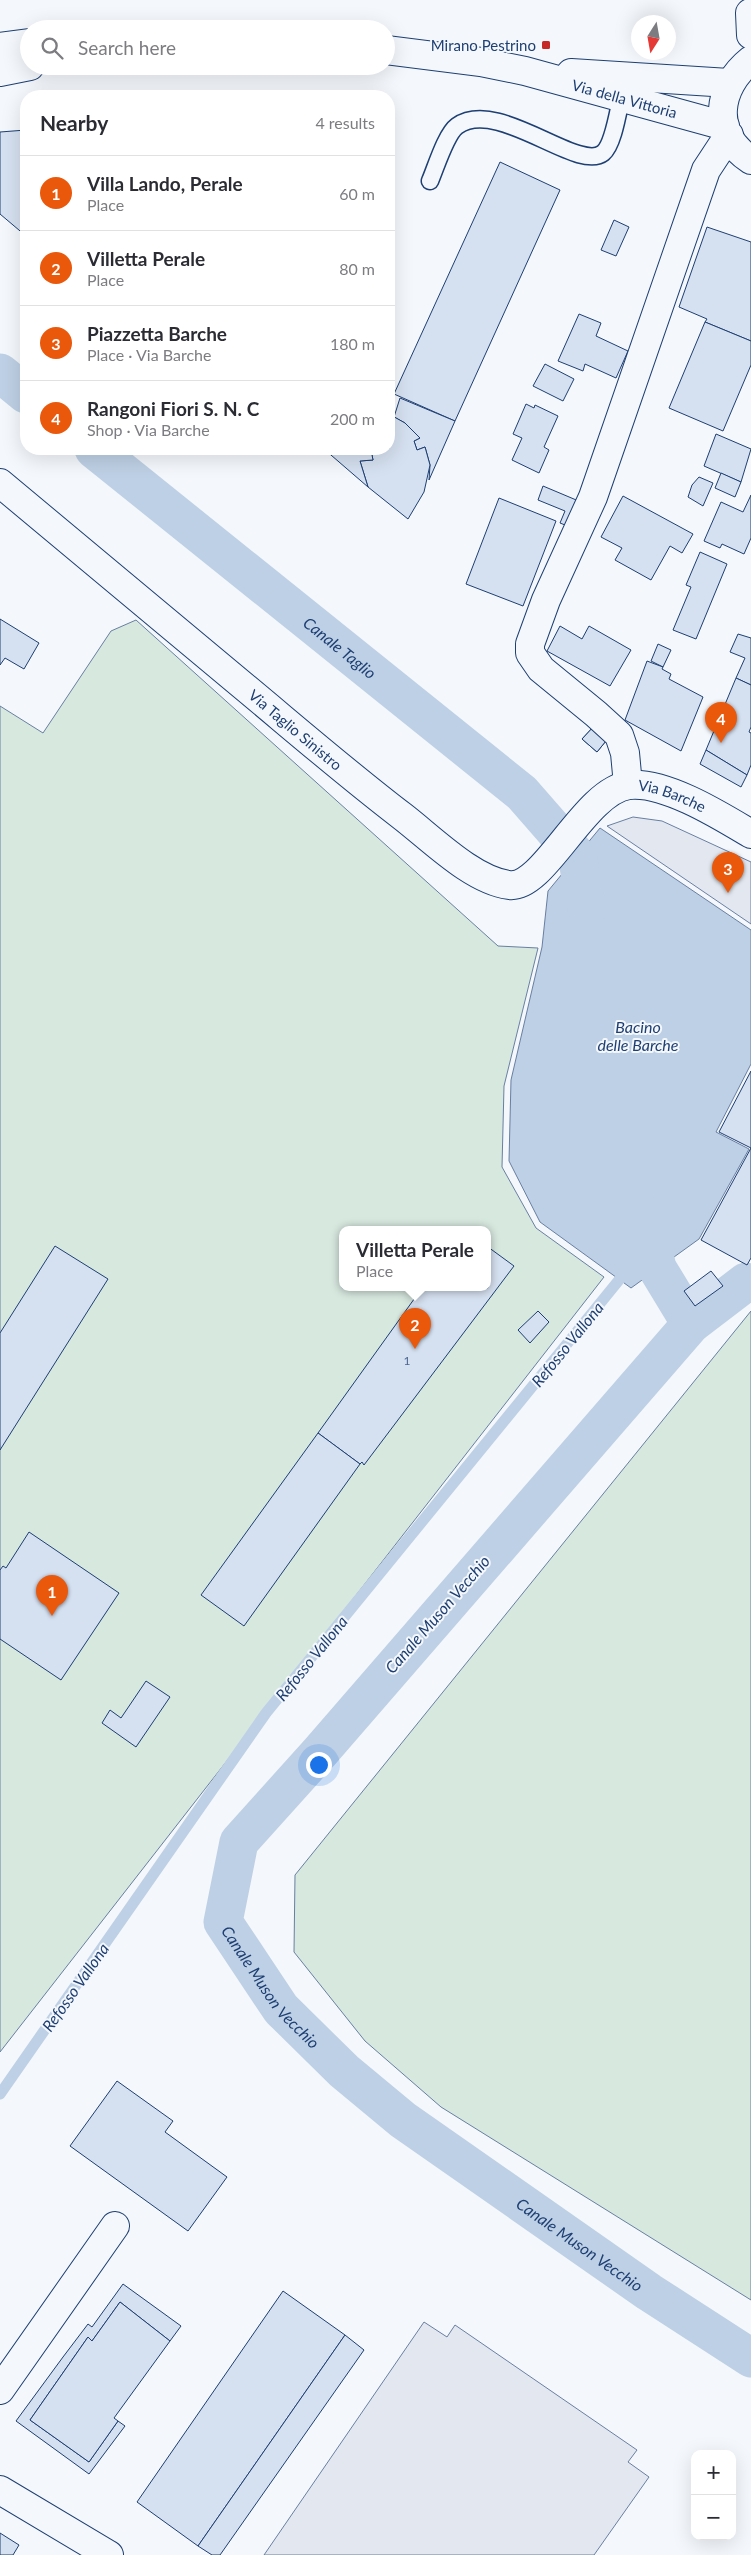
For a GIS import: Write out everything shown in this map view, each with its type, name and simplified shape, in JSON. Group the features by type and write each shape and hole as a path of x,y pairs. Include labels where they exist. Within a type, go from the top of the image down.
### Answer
{"street":[{"path":"0,47 20,44"},
{"name":"Via della Vittoria","path":"395,51 480,62 525,71 621,99 685,114 727,131"},
{"path":"700,186 730,164 749,159 727,131 723,104 729,83 739,70 751,60"},
{"path":"0,72 20,68"},
{"name":"Via della Vittoria","path":"525,71 729,83"},
{"path":"628,785 626,754 619,735 540,669 530,653 530,644 546,600 593,497 700,186 706,170 727,131"},
{"name":"Via Taglio Sinistro","path":"0,483 368,790 480,876 511,886 531,879 593,806"},
{"name":"Via Barche","path":"593,806 612,792 628,785 659,789 710,809 751,834"},
{"path":"0,2390 115,2226"},
{"path":"0,2490 109,2555"}],"lane":[{"path":"430,181 456,127 471,119 495,122 522,130 582,156 595,157 605,152 610,142 621,99"}],"shaded area":[{"path":"136,620 498,946 538,948 504,1086 502,1167 536,1228 604,1277 0,2052 0,706 43,733 111,631"},
{"path":"633,817 662,821 751,862 751,924 607,826"},
{"path":"751,1311 751,2300 441,2107 365,2041 294,1952 295,1875"},
{"path":"424,2322 447,2337 455,2325 637,2450 628,2462 649,2477 594,2555 264,2555"}],"water":[{"name":"Bacino delle Barche","path":"600,828 751,930 751,1064 716,1132 749,1149 699,1239 631,1288 540,1222 509,1161 511,1080 542,947 548,891"}],"building":[{"path":"20,130 20,231 0,214 0,132"},
{"path":"500,162 560,190 455,421 395,394"},
{"path":"614,220 629,227 616,256 601,250"},
{"path":"707,227 751,242 751,341 705,322 707,319 679,307"},
{"path":"579,314 601,323 596,336 628,351 616,378 585,364 583,371 558,361"},
{"path":"705,322 751,341 751,365 723,431 669,408"},
{"path":"545,364 574,379 563,401 533,386"},
{"path":"400,398 455,421 429,480 430,465 425,447 417,450 414,441 420,438 405,423 395,418"},
{"path":"526,404 534,408 535,405 558,416 544,447 549,450 539,473 512,460 522,438 513,434"},
{"path":"395,417 405,423 420,438 414,441 417,450 425,447 430,465 424,492 408,519 368,487 360,461 373,460 372,455 395,455"},
{"path":"716,434 751,449 741,482 704,466"},
{"path":"331,455 372,455 373,460 360,461 368,487"},
{"path":"721,473 741,482 735,497 715,488"},
{"path":"699,477 713,483 703,506 688,497 692,485"},
{"path":"543,486 581,502 570,527 560,523 565,511 538,500"},
{"path":"751,495 751,538 744,554 722,544 720,548 704,541 721,502 743,512"},
{"path":"623,496 693,534 682,553 670,546 651,580 615,560 622,548 601,537"},
{"path":"499,498 556,521 523,606 466,584"},
{"path":"700,552 727,564 696,639 673,630 691,587 686,585"},
{"path":"0,619 39,643 24,669 5,658 0,665"},
{"path":"560,626 582,639 589,626 631,650 610,686 547,651"},
{"path":"738,634 751,638 751,685 736,678 745,658 730,652"},
{"path":"658,644 671,650 663,667 651,661"},
{"path":"647,661 663,667 662,669 671,674 669,679 703,697 681,751 625,720"},
{"path":"736,678 751,685 751,727 749,732 751,733 751,765 747,775 706,750"},
{"path":"595,725 610,736 597,752 582,739"},
{"path":"595,725 610,736 597,752 582,739"},
{"path":"706,750 747,775 741,787 700,764"},
{"path":"751,1071 751,1148 719,1132"},
{"path":"751,1148 751,1258 747,1265 701,1240"},
{"path":"55,1246 108,1279 0,1450 0,1333"},
{"path":"491,1249 514,1266 364,1465 318,1433 420,1291 491,1291"},
{"path":"711,1271 723,1286 695,1306 684,1291"},
{"path":"538,1311 549,1322 530,1343 518,1330"},
{"path":"318,1433 360,1464 244,1626 201,1595"},
{"path":"29,1532 119,1593 61,1680 0,1639 0,1570 3,1566 6,1568"},
{"path":"146,1681 170,1697 136,1747 102,1723 110,1710 121,1718"},
{"path":"117,2081 173,2121 165,2132 227,2177 188,2231 70,2146"},
{"path":"123,2284 181,2326 170,2341 120,2302 92,2341 88,2337 30,2420 89,2462 118,2421 125,2426 89,2474 16,2421 88,2324 92,2327"},
{"path":"283,2291 345,2335 198,2546 137,2502"},
{"path":"120,2302 170,2341 114,2418 118,2421 89,2462 30,2420 88,2337 92,2341"},
{"path":"345,2335 364,2350 220,2555 212,2555 198,2546"},
{"path":"0,2533 19,2545 13,2555 0,2555"}],"waterway":[{"name":"Canale Taglio","path":"0,373 20,389"},
{"name":"Canale Taglio","path":"101,455 522,793 577,856 587,909"},
{"path":"645,1215 657,1268 691,1324"},
{"name":"Refosso Vallona","path":"0,2094 266,1713 628,1269"},
{"name":"Canale Muson Vecchio","path":"746,1282 691,1324 320,1752 239,1842 223,1922 281,2009 344,2071 403,2120 649,2292 751,2358"}],"place":[{"name":"Mirano Pestrino","path":"546,45"},
{"name":"Rangoni Fiori S. N. C","path":"721,743"},
{"name":"Piazzetta Barche","path":"728,893"},
{"name":"Villetta Perale","path":"415,1349"},
{"name":"Villa Lando, Perale","path":"52,1616"}]}
